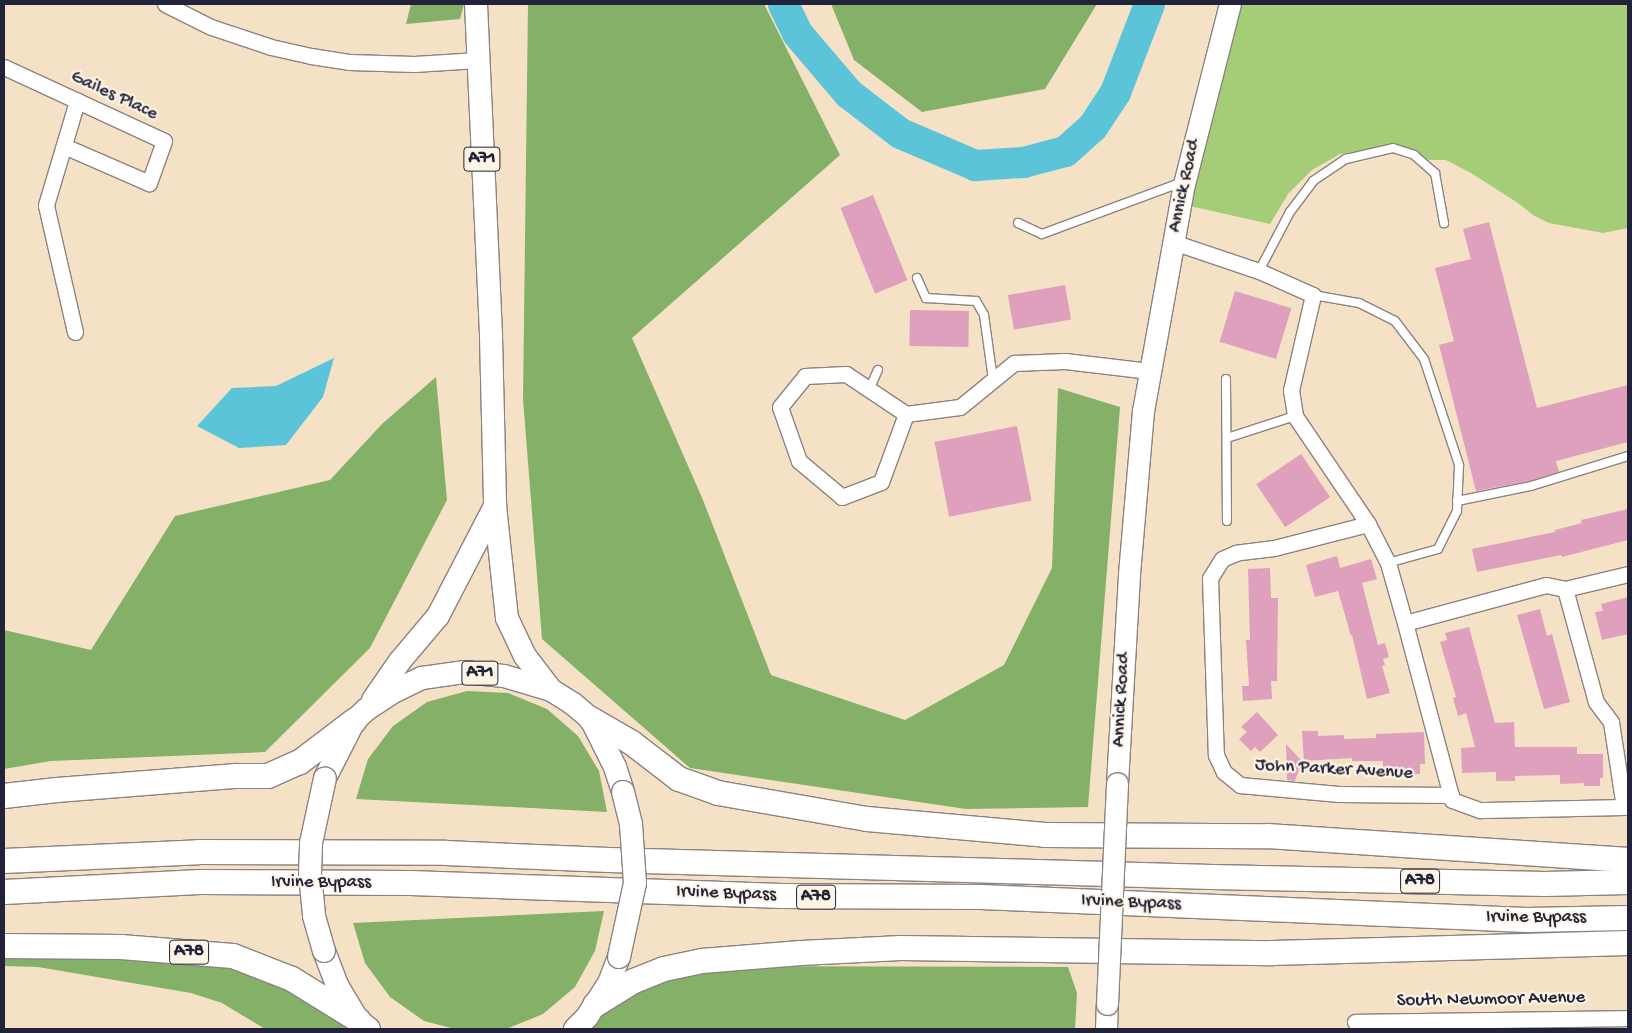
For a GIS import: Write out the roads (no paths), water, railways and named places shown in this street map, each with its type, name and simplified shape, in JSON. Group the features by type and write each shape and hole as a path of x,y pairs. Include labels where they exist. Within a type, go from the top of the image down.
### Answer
{"highway":[{"path":"4,796 97,787 268,776 300,762 360,715"},
{"name":"A78","path":"591,719 632,743 679,779 718,793 867,819 1045,835 1268,836 1628,860"},
{"name":"Irvine Bypass","path":"4,861 199,852 446,853 1212,877 1545,884 1628,882"},
{"name":"Irvine Bypass","path":"4,892 200,882 411,883 782,896 981,897 1527,920 1628,918"},
{"path":"595,1006 634,981 664,969 702,961 800,953 901,948 1272,954 1628,943"},
{"name":"A78","path":"4,946 121,947 232,956 292,979 363,1024"}],"main road":[{"name":"A71","path":"476,4 491,337 495,506 507,618 525,656 551,690"},
{"name":"Annick Road","path":"1106,1029 1129,574 1143,411 1185,182 1230,4"},
{"name":"A71","path":"363,1024 338,987 324,952 314,915 310,866 311,842 325,778 360,715 400,661 438,616 495,506"},
{"name":"A71","path":"360,715 394,691 422,678 464,672 504,676 551,690 572,703 591,719 615,768 623,792 631,824 634,883 620,957 609,983 595,1006 575,1029"}],"street":[{"path":"165,4 211,27 271,47 311,56 350,62 414,64 478,60"},
{"name":"Gailes Place","path":"4,67 164,141 149,183 64,146"},
{"path":"75,332 46,205 77,101"},
{"path":"1173,242 1259,271 1312,295 1291,390 1296,416 1368,524 1388,563 1452,800 1480,810 1626,807 1611,722 1596,702 1565,589"},
{"path":"906,414 881,482 842,497 799,461 780,407 805,376 846,374 906,414 960,407 1014,363 1065,361 1149,371"},
{"name":"John Parker Avenue","path":"1368,524 1274,548 1236,553 1222,559 1210,578 1216,755 1224,772 1240,785 1339,794 1451,794"},
{"path":"1405,623 1546,585 1565,589 1628,574"},
{"name":"South Newmoor Avenue","path":"1355,1022 1401,1026 1538,1024 1628,1018"}],"lane":[{"path":"1259,271 1290,212 1313,181 1346,159 1393,148 1414,155 1435,173 1444,223"},
{"path":"1018,223 1042,234 1185,182"},
{"path":"917,278 926,298 976,300 984,315 993,380"},
{"path":"1312,295 1359,303 1395,321 1424,359 1459,465 1457,511 1438,550 1388,563"},
{"path":"869,390 878,370"},
{"path":"1226,379 1227,521"},
{"path":"1227,438 1296,416"},
{"path":"1457,501 1531,486 1628,456"}],"water":[{"path":"334,358 323,397 286,445 239,448 197,426 232,388 276,386"}],"waterway":[{"path":"783,4 797,33 848,93 900,133 975,165 1023,162 1065,151 1092,127 1115,92 1149,4"}]}
